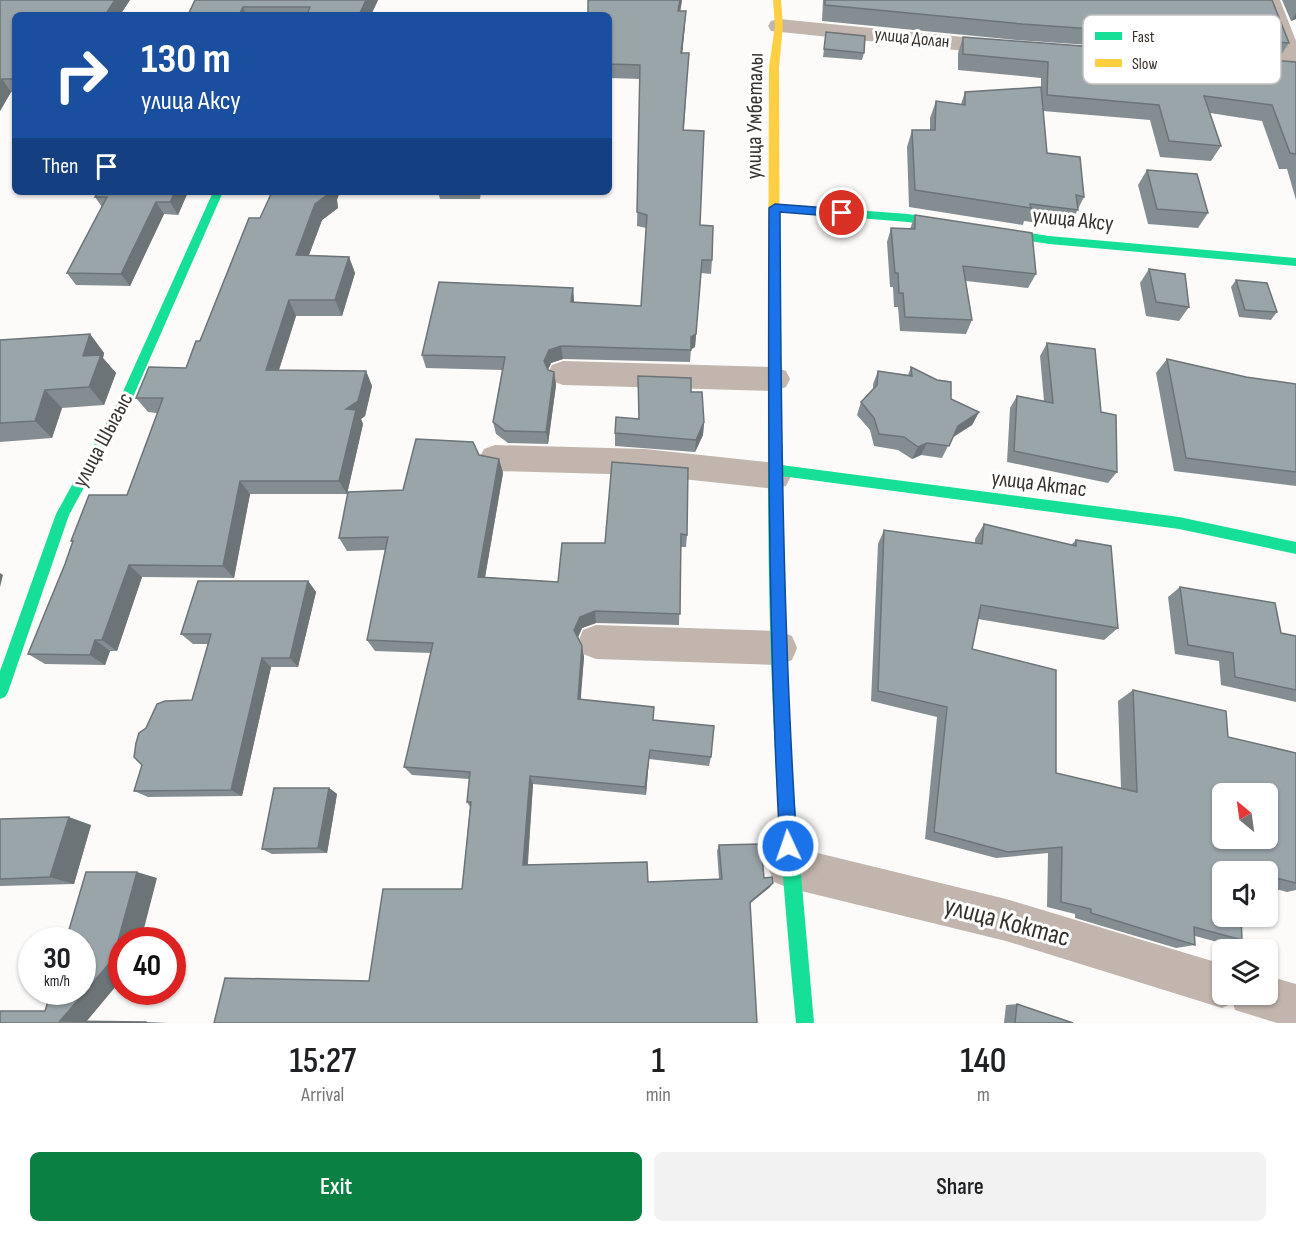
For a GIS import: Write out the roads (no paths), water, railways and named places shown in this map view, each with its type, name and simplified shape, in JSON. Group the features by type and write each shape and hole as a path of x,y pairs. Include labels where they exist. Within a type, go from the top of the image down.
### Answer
{"street":[{"name":"улица Умбеталы","path":"777,0 779,26 774,67 775,473 779,648 789,867 805,1023"},
{"path":"1269,0 1275,15"},
{"name":"улица Долан","path":"779,26 1028,50"},
{"path":"1281,31 1296,69 1281,68"},
{"name":"улица Шыгыс","path":"0,692 63,514 127,397 217,195"},
{"name":"улица Аксу","path":"775,208 908,218 1049,240 1296,262"},
{"path":"563,373 775,379"},
{"path":"495,458 645,462 775,473"},
{"name":"улица Актас","path":"775,473 1179,524 1296,548"},
{"path":"596,642 779,648"},
{"name":"улица Коктас","path":"789,867 1006,920 1212,983"},
{"path":"1278,1001 1296,1006"}]}
